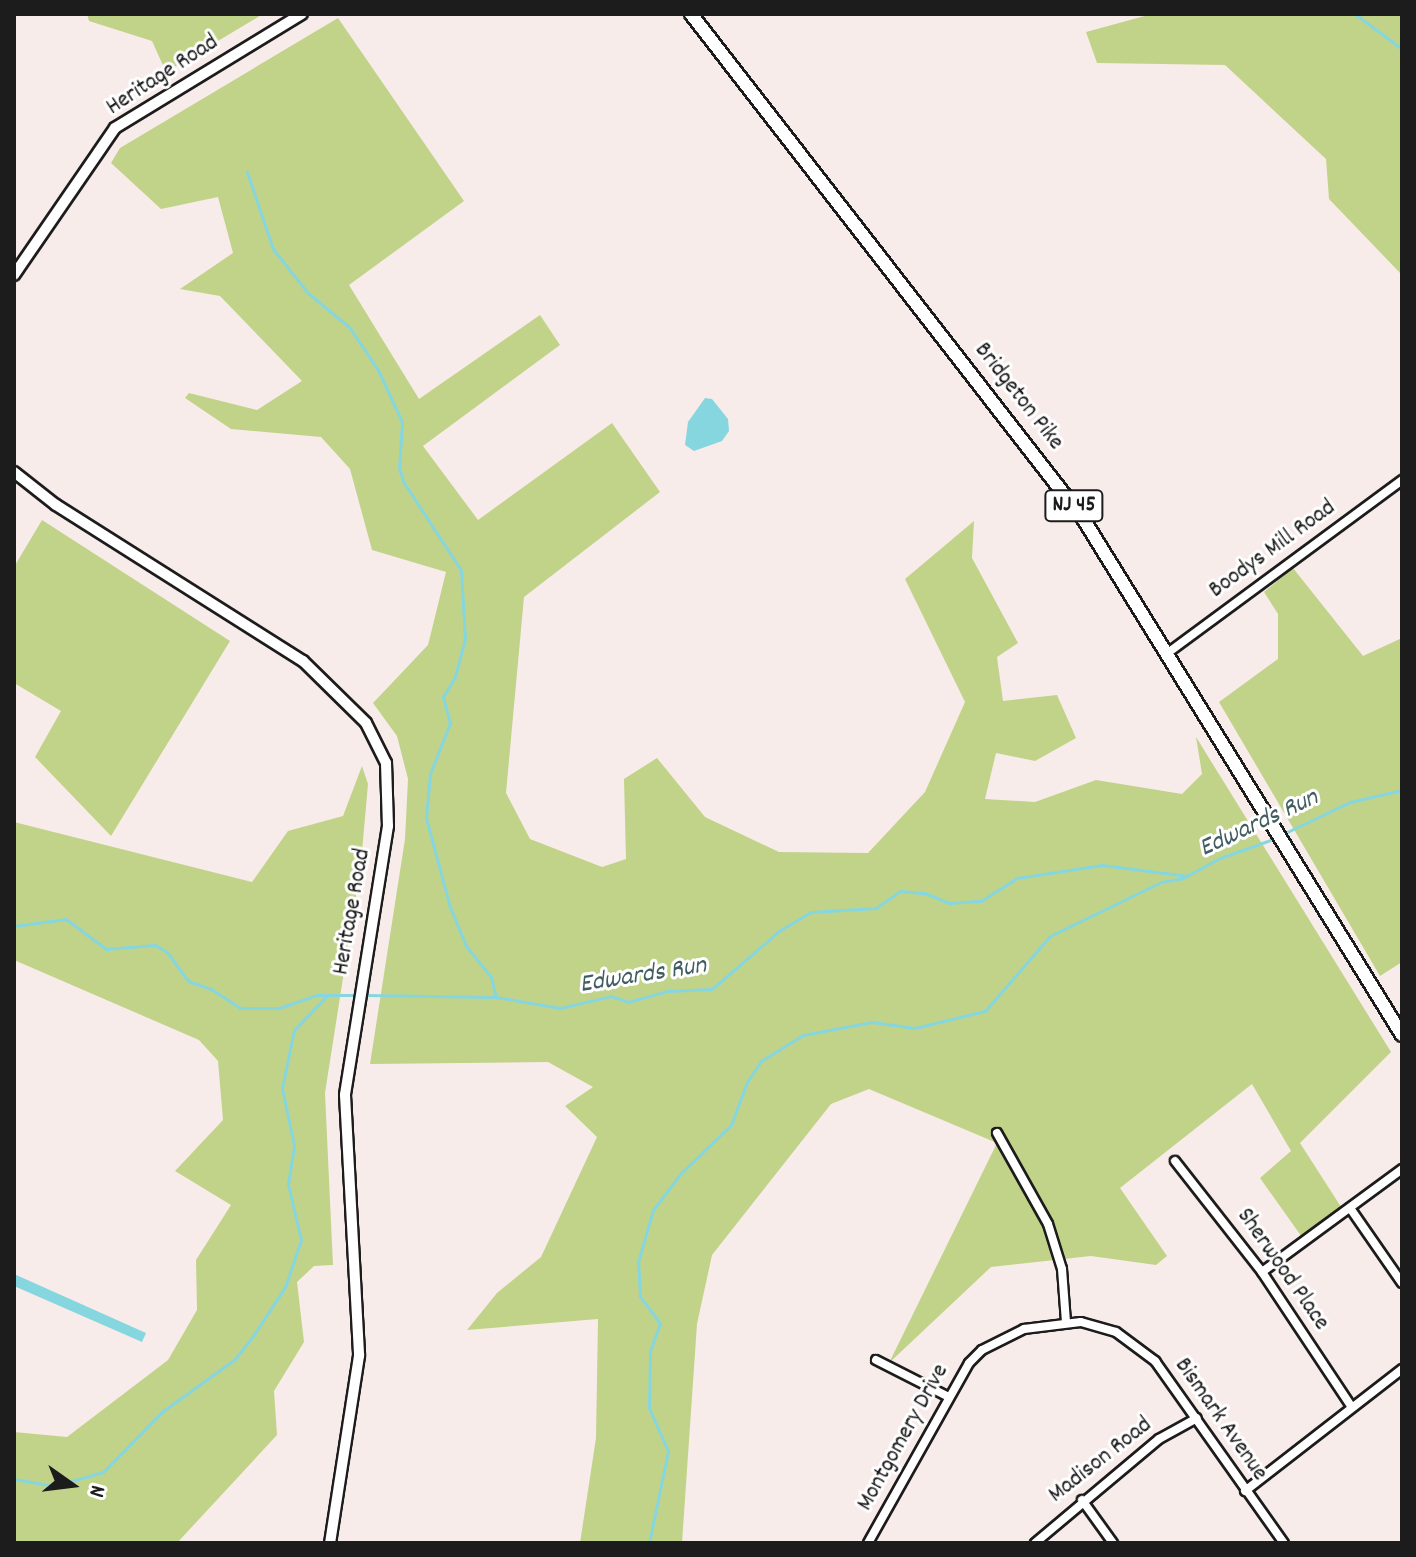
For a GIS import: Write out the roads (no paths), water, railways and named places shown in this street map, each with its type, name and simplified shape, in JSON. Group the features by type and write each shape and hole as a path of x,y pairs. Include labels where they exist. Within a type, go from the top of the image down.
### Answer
{"main road":[{"name":"Bridgeton Pike","path":"691,14 1084,520 1169,652 1402,1035"}],"street":[{"name":"Heritage Road","path":"14,275 115,128 302,14"},
{"name":"Heritage Road","path":"14,472 56,505 294,654 340,693 373,733 389,777 389,816 357,1008 344,1125 359,1356 330,1543"},
{"name":"Boodys Mill Road","path":"1169,652 1402,480"},
{"path":"997,1133 1048,1224 1062,1269 1066,1322"},
{"name":"Sherwood Place","path":"1175,1161 1262,1272 1351,1406"},
{"path":"1262,1272 1402,1169"},
{"path":"1350,1208 1402,1283"},
{"name":"Montgomery Drive","path":"868,1543 947,1396 969,1363 993,1343 1024,1329 1066,1322"},
{"name":"Bismark Avenue","path":"1066,1322 1101,1325 1144,1351 1197,1418 1284,1543"},
{"path":"876,1360 947,1396"},
{"path":"1245,1491 1402,1369"},
{"name":"Madison Road","path":"1035,1543 1082,1500 1159,1439 1197,1418"},
{"path":"1082,1500 1113,1543"}],"water":[{"path":"705,398 712,399 728,419 729,431 722,441 694,451 685,445 688,422"},
{"path":"14,1274 146,1333 142,1342 14,1286"}],"waterway":[{"path":"1355,14 1402,49"},
{"path":"247,172 273,249 308,293 350,328 378,370 402,422 399,468 404,483 461,570 465,639 455,677 443,697 450,723 430,774 426,818 450,907 466,946 491,977 496,997"},
{"name":"Edwards Run","path":"1283,834 1350,802 1402,790"},
{"path":"649,1543 668,1451 649,1408 650,1351 660,1323 640,1296 638,1262 653,1210 681,1173 731,1125 747,1082 761,1061 803,1035 872,1022 915,1028 985,1011 1050,936 1161,882 1183,878 1220,858 1276,838"},
{"name":"Edwards Run","path":"364,995 496,997 560,1008 611,996 628,1002 667,991 712,989 779,931 811,912 876,908 900,891 925,893 949,903 981,901 1017,878 1102,865 1188,876"},
{"name":"Edwards Run","path":"14,926 66,919 106,949 155,945 167,952 188,981 211,989 240,1008 279,1008 316,995 357,995"},
{"path":"14,1479 54,1486 103,1472 163,1411 235,1359 285,1287 301,1240 288,1184 294,1145 282,1088 294,1030 326,997"}]}
